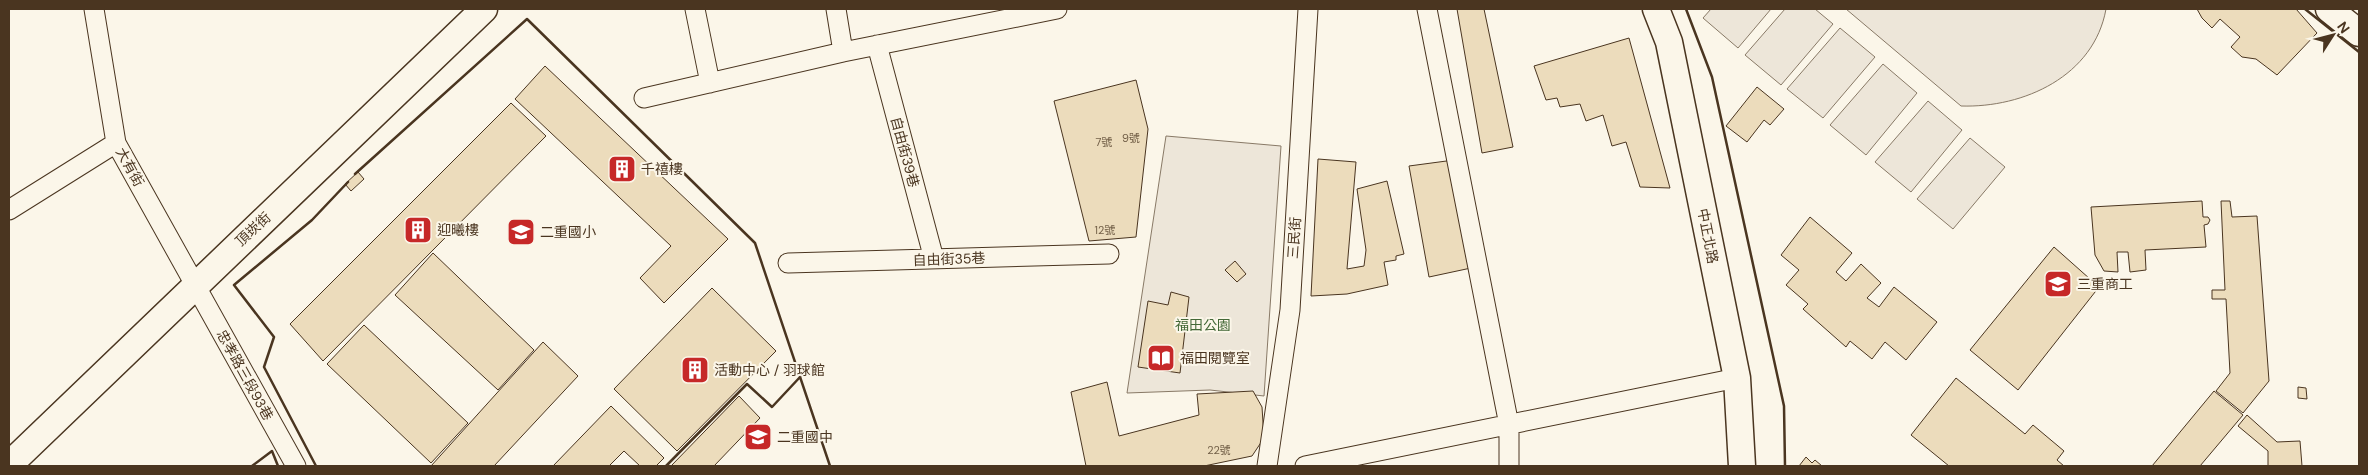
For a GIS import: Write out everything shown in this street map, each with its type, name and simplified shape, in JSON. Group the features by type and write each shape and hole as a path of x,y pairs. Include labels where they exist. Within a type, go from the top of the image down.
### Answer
{"street":[{"name":"大有街","path":"94,9 116,143 195,284"},
{"name":"頂崁街","path":"14,458 484,9"},
{"path":"695,9 710,83"},
{"path":"836,9 843,52"},
{"path":"644,98 1008,14 1057,9"},
{"name":"三民街","path":"1267,466 1290,310 1308,9"},
{"path":"1426,9 1508,426 1509,466"},
{"name":"中正北路","path":"1656,9 1669,42 1737,378 1742,466"},
{"path":"2329,9 2359,33"},
{"name":"自由街39巷","path":"877,45 934,259"},
{"path":"9,210 116,143"},
{"name":"自由街35巷","path":"788,263 1109,254"},
{"name":"忠孝路三段93巷","path":"195,284 296,466"},
{"path":"1305,466 1737,378"}],"green space":[{"path":"1711,9 1771,9 1738,48 1703,18"},
{"path":"1785,9 1815,9 1833,24 1781,85 1745,55"},
{"path":"1846,9 2106,9 2099,32 2087,53 2071,70 2053,83 2031,94 2009,101 1961,106"},
{"path":"1840,28 1875,57 1823,118 1787,89"},
{"path":"1883,64 1917,93 1866,155 1830,125"},
{"path":"1928,101 1962,130 1911,192 1875,162"},
{"name":"福田公園","path":"1166,136 1281,146 1264,396 1210,390 1127,393"},
{"path":"1970,138 2005,167 1953,229 1917,199"}],"building":[{"path":"1457,9 1484,9 1513,147 1482,153"},
{"path":"2197,9 2296,9 2317,33 2277,75 2256,59 2242,57 2231,47 2240,37 2220,19 2212,28 2202,18"},
{"path":"1629,38 1670,188 1640,187 1626,142 1612,146 1603,115 1586,121 1580,104 1560,107 1557,98 1546,100 1534,66"},
{"name":"千禧樓","path":"545,66 728,239 664,303 640,278 671,246 515,99"},
{"path":"1136,80 1148,129 1136,237 1089,241 1054,101"},
{"path":"1757,87 1784,109 1770,125 1764,120 1747,142 1726,126"},
{"name":"迎曦樓","path":"511,103 546,136 323,361 290,324"},
{"path":"1318,159 1356,162 1347,269 1364,266 1366,250 1357,189 1387,181 1404,254 1396,256 1396,260 1384,262 1388,285 1347,294 1311,296"},
{"path":"1454,160 1471,268 1429,277 1409,166"},
{"path":"358,172 364,179 351,191 345,184"},
{"path":"2202,201 2203,217 2208,217 2210,220 2208,224 2204,225 2206,247 2145,250 2146,270 2130,272 2128,252 2117,252 2118,272 2104,271 2095,255 2091,207"},
{"path":"2221,201 2230,201 2232,217 2257,216 2269,381 2243,413 2216,391 2230,373 2226,299 2212,299 2212,290 2225,290"},
{"path":"1810,217 1852,253 1836,272 1846,281 1861,264 1881,283 1867,298 1879,307 1894,287 1937,322 1906,360 1885,342 1872,359 1850,341 1846,347 1803,309 1808,304 1786,285 1799,270 1781,255"},
{"path":"2054,247 2099,287 2018,390 1970,350"},
{"path":"433,253 534,350 498,390 395,295"},
{"path":"1235,261 1246,274 1237,282 1225,270"},
{"name":"活動中心 / 羽球館","path":"712,288 776,351 677,451 614,389"},
{"path":"1171,292 1189,297 1180,373 1138,367 1148,301 1168,305"},
{"path":"364,325 468,423 431,463 327,364"},
{"path":"543,342 578,376 494,466 431,466"},
{"path":"1956,378 2025,434 2033,425 2064,451 2057,460 2064,466 1949,466 1911,435"},
{"path":"1107,382 1119,436 1199,415 1197,394 1253,391 1262,407 1264,438 1252,456 1204,466 1086,466 1071,392"},
{"path":"2298,387 2306,388 2307,399 2298,398"},
{"path":"2214,391 2243,415 2200,466 2152,466"},
{"path":"739,396 760,418 714,466 671,466"},
{"path":"611,406 664,458 656,466 640,466 624,451 609,466 553,466"},
{"path":"2247,415 2277,442 2300,441 2302,466 2268,466 2268,451 2238,426"},
{"path":"1806,457 1812,463 1815,460 1822,466 1799,466"}],"wall":[{"path":"1686,9 1712,77 1784,406 1785,466"},
{"path":"2305,9 2359,52"},
{"path":"355,174 527,19 755,243 830,466"},
{"path":"316,466 264,367 274,337 234,285 312,220 348,182"},
{"path":"666,466 747,384 772,407 801,376"},
{"path":"252,466 272,451 278,466"}],"place":[{"name":"千禧樓","path":"622,169"},
{"name":"迎曦樓","path":"418,230"},
{"name":"二重國小","path":"521,232"},
{"name":"三重商工","path":"2058,284"},
{"name":"福田閱覽室","path":"1161,358"},
{"name":"活動中心 / 羽球館","path":"695,370"},
{"name":"二重國中","path":"758,437"}]}
